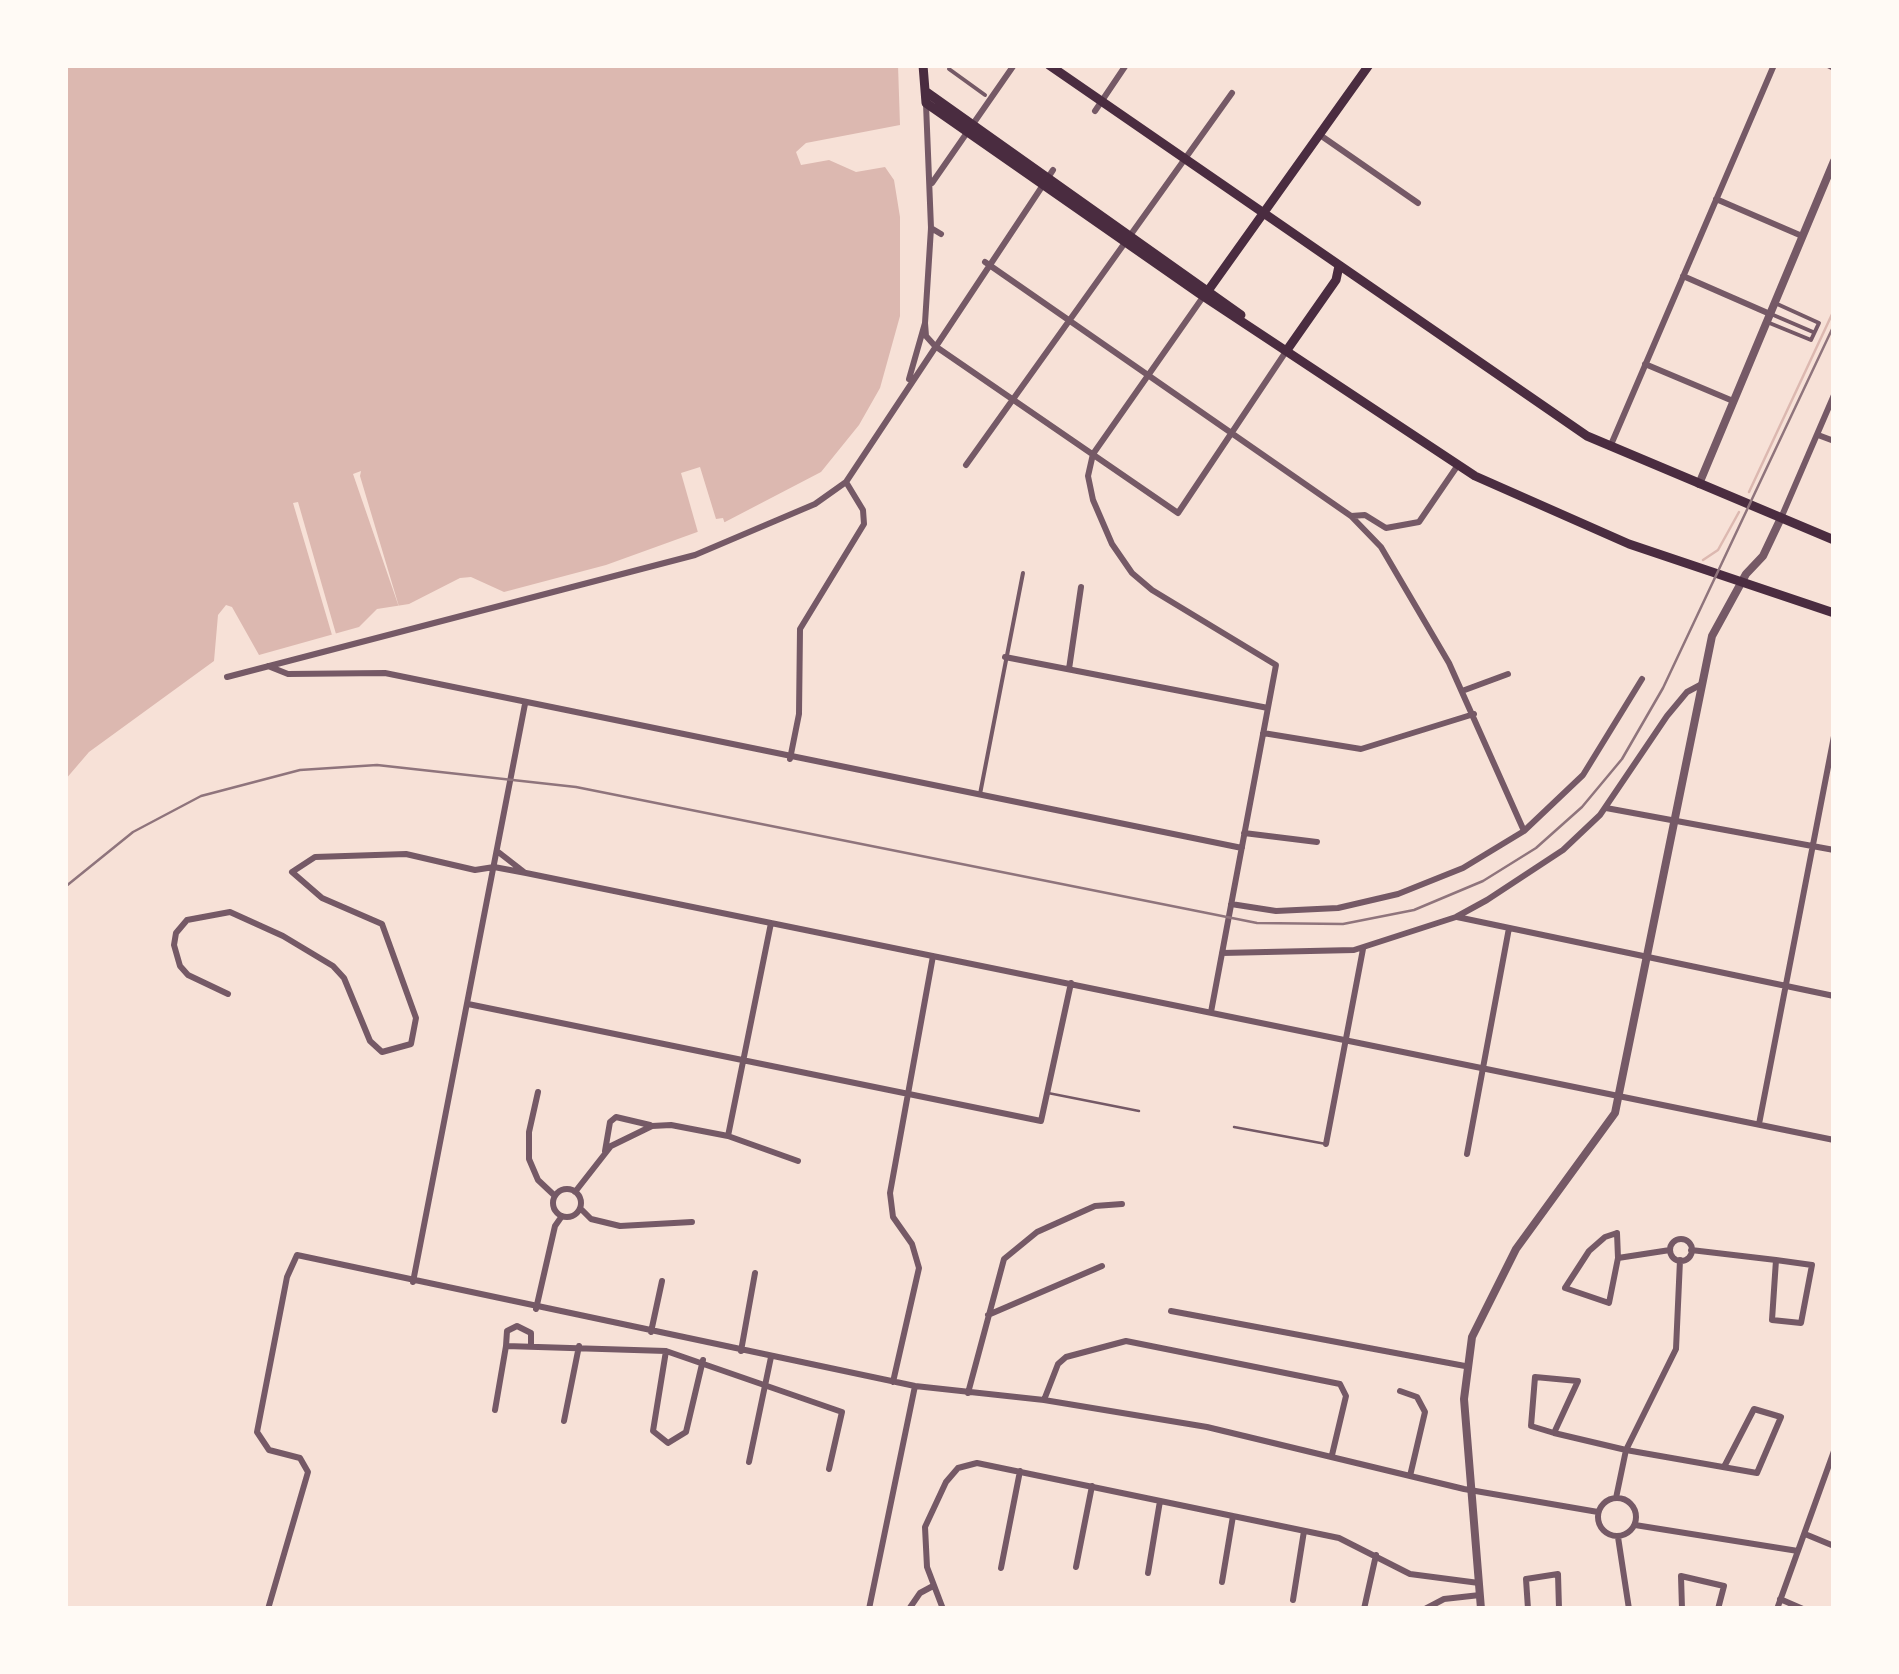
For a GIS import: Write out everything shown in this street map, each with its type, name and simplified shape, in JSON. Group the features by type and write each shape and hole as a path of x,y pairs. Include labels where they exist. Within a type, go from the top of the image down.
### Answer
{"main road":[{"path":"923,65 926,102 1048,177 1126,237 1458,465 1568,520 1834,613"},
{"path":"1049,65 1098,107 1184,158 1572,426 1610,447 1834,540"},
{"path":"1206,293 1368,65"},
{"path":"925,91 970,128"},
{"path":"1333,285 1339,266"},
{"path":"1287,350 1333,285 1341,278 1356,278"}],"street":[{"path":"931,184 1014,65"},
{"path":"1098,107 1126,65"},
{"path":"1610,447 1774,65"},
{"path":"949,70 985,95"},
{"path":"966,465 1232,93"},
{"path":"926,102 931,184 926,336 935,346 1178,513 1287,350"},
{"path":"1320,134 1418,204"},
{"path":"1699,484 1834,161"},
{"path":"227,678 574,590 695,555 815,504 846,482 987,263 1048,177"},
{"path":"1716,199 1802,236"},
{"path":"931,228 940,234"},
{"path":"987,263 1351,516 1381,547 1474,714 1524,831"},
{"path":"1683,276 1813,332"},
{"path":"1206,293 1093,454 1090,492 1124,564 1152,590 1276,665 1211,1012"},
{"path":"1776,303 1819,322 1811,340 1768,322 1770,314 1776,303"},
{"path":"902,396 925,323"},
{"path":"1645,364 1734,401"},
{"path":"1481,1609 1465,1366 1472,1336 1498,1277 1614,1113 1715,628 1745,576 1763,556 1834,395"},
{"path":"1818,434 1834,441"},
{"path":"1351,516 1365,515 1386,528 1419,522 1458,465"},
{"path":"790,759 799,714 800,629 864,524 863,510 846,482"},
{"path":"980,796 1023,573"},
{"path":"1069,668 1081,587"},
{"path":"1005,657 1268,708"},
{"path":"267,666 288,674 386,673 790,759 1242,848"},
{"path":"1462,691 1508,674"},
{"path":"1231,904 1288,912 1356,905 1463,868 1524,831 1590,766 1642,679"},
{"path":"1222,952 1332,953 1363,948 1456,917 1562,850 1606,808 1687,692 1703,684"},
{"path":"413,1282 525,704"},
{"path":"1263,733 1361,749 1474,714"},
{"path":"1759,1124 1834,736"},
{"path":"1606,808 1834,850"},
{"path":"1244,833 1317,842"},
{"path":"497,851 526,873"},
{"path":"228,994 180,966 174,945 176,933 188,920 230,912 283,936 333,966 344,978 370,1041 382,1052 411,1044 416,1018 382,924 322,898 292,872 315,857 406,854 475,870 494,868 526,873 1834,1140"},
{"path":"1456,917 1834,996"},
{"path":"728,1136 771,923"},
{"path":"1466,1154 1509,928"},
{"path":"1326,1144 1363,948"},
{"path":"893,1382 918,1268 912,1244 890,1208 934,956"},
{"path":"468,1004 1041,1121 1071,984"},
{"path":"538,1092 528,1141 529,1159 538,1180 555,1196 555,1210 570,1216 580,1208"},
{"path":"605,1152 610,1122 616,1117 652,1126"},
{"path":"575,1192 605,1152 626,1135 652,1126 671,1124 728,1136 798,1161"},
{"path":"555,1196 564,1190 575,1192"},
{"path":"575,1192 580,1208 591,1218 620,1226 692,1222"},
{"path":"968,1393 1004,1259 1037,1232 1094,1206 1122,1204"},
{"path":"536,1308 555,1226 562,1216"},
{"path":"1618,1233 1618,1258 1610,1303 1565,1288 1588,1251 1618,1233"},
{"path":"1618,1258 1670,1250 1680,1239 1692,1250 1776,1260 1812,1266 1801,1324 1772,1320 1776,1260"},
{"path":"1616,1498 1626,1450 1667,1374 1676,1349 1680,1260 1670,1250"},
{"path":"1680,1260 1692,1250"},
{"path":"268,1609 308,1472 300,1458 269,1450 260,1442 260,1423 288,1277 296,1255 893,1382 1044,1400 1207,1427 1472,1490 1598,1512"},
{"path":"988,1315 1102,1266"},
{"path":"741,1351 756,1273"},
{"path":"651,1332 662,1281"},
{"path":"1172,1312 1465,1366"},
{"path":"495,1410 506,1334 517,1326 529,1330 532,1346"},
{"path":"1044,1400 1058,1364 1066,1357 1126,1341 1340,1384 1346,1396 1332,1455"},
{"path":"506,1346 666,1350 842,1412 829,1469"},
{"path":"564,1421 579,1346"},
{"path":"666,1350 652,1431 668,1443 686,1432 703,1360"},
{"path":"749,1462 768,1388 771,1357"},
{"path":"1554,1433 1578,1381 1535,1377 1531,1426 1554,1433 1626,1450 1724,1467 1757,1472 1781,1416 1754,1408 1724,1467"},
{"path":"870,1609 915,1386"},
{"path":"1400,1392 1417,1397 1425,1412 1410,1476"},
{"path":"1777,1609 1834,1451"},
{"path":"943,1609 924,1553 925,1527 936,1497 958,1468 983,1463 1350,1541 1410,1574 1479,1583"},
{"path":"1001,1568 1020,1471"},
{"path":"1076,1567 1092,1486"},
{"path":"1618,1537 1600,1527 1598,1512 1604,1503 1616,1498 1631,1504 1635,1525"},
{"path":"1148,1572 1160,1500"},
{"path":"1222,1582 1233,1516"},
{"path":"1618,1537 1635,1525 1798,1551"},
{"path":"1293,1600 1304,1531"},
{"path":"1805,1534 1834,1546"},
{"path":"1618,1537 1629,1609"},
{"path":"1364,1609 1376,1555"},
{"path":"1528,1609 1526,1579 1558,1574 1559,1609"},
{"path":"1682,1609 1681,1576 1724,1586 1718,1609"},
{"path":"1442,1580 1444,1599"},
{"path":"909,1609 920,1593 933,1586"},
{"path":"1425,1609 1444,1599 1480,1595"},
{"path":"1780,1600 1803,1609"}],"lane":[{"path":"1047,1093 1139,1111"},
{"path":"1234,1127 1326,1144"}],"shaded area":[{"path":"65,65 898,65 900,125 806,143 796,152 801,165 829,160 856,172 885,167 894,180 900,217 900,316 880,388 859,425 821,472 725,522 606,565 504,592 471,577 460,578 409,604 377,609 359,627 259,655 232,607 226,605 218,615 214,661 89,752 65,780"}],"pier":[{"path":"700,467 716,519 723,518 726,527 699,536 681,473"},
{"path":"361,471 360,476 400,610 353,474"},
{"path":"298,502 336,634 332,635 293,503"}],"waterway":[{"path":"1749,492 1834,310"},
{"path":"1703,560 1718,550 1739,512"}],"railway":[{"path":"65,887 133,832 201,796 300,770 377,765 576,787 1257,923 1343,924 1414,910 1483,881 1536,848 1582,807 1622,759 1663,688 1834,325"}]}
